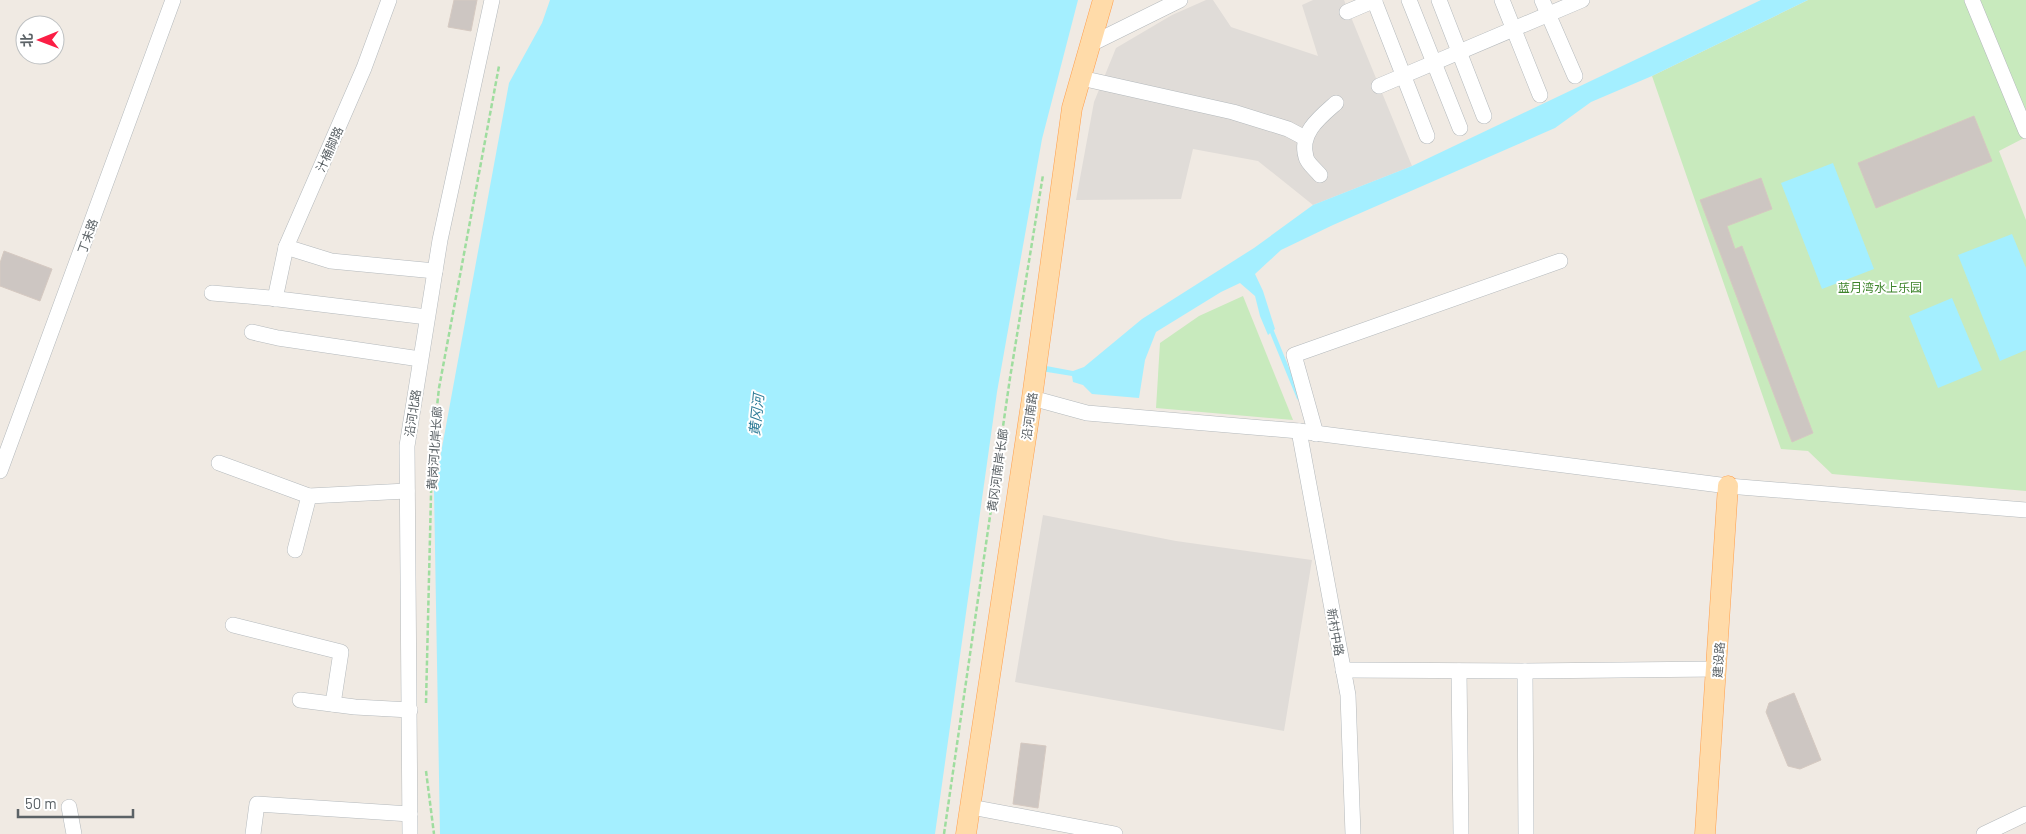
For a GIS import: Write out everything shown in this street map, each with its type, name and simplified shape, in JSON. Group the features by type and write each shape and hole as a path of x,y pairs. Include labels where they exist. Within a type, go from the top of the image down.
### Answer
{"main road":[{"name":"沿河南路","path":"966,834 1032,398 1072,108 1092,44 1103,0"},
{"name":"建设路","path":"1705,834 1728,486"}],"street":[{"name":"丁未路","path":"0,472 174,0"},
{"name":"汁桶脚路","path":"275,299 286,246 364,68 389,0"},
{"name":"沿河北路","path":"410,834 407,446 440,240 492,0"},
{"path":"1092,44 1180,0"},
{"path":"1347,12 1374,0 1427,136"},
{"path":"1409,0 1460,128"},
{"path":"1439,0 1484,116"},
{"path":"1502,0 1540,95"},
{"path":"1542,0 1575,76"},
{"path":"1379,86 1582,0"},
{"path":"1972,0 2026,131"},
{"path":"1081,78 1233,112 1288,129 1305,138"},
{"path":"1320,175 1306,158 1305,138 1315,123 1336,103"},
{"path":"286,246 331,261 435,271"},
{"path":"1316,434 1294,355 1560,261"},
{"path":"212,293 427,317"},
{"path":"252,332 278,338 420,359"},
{"path":"1032,398 1087,413 1299,431 1728,486 2026,510"},
{"name":"新村中路","path":"1299,431 1348,695 1352,834"},
{"path":"218,463 309,496 407,491"},
{"path":"295,550 309,496"},
{"path":"233,625 342,652 333,704"},
{"path":"1343,670 1717,669"},
{"path":"1459,671 1461,834"},
{"path":"1525,671 1526,834"},
{"path":"300,700 410,710"},
{"path":"253,834 257,804 410,814"},
{"path":"69,807 74,834"},
{"path":"971,807 1115,834"},
{"path":"1984,834 2026,814"}],"path":[{"name":"黄岗河北岸长廊","path":"426,709 432,453 440,388 499,66"},
{"name":"黄冈河南岸长廊","path":"944,834 1010,378 1044,174"},
{"path":"425,767 434,834"}],"shaded area":[{"path":"1206,0 1213,0 1231,27 1318,56 1302,5 1313,0 1344,0 1412,166 1313,205 1258,161 1193,149 1181,199 1076,200 1094,102 1116,48 1172,15"},
{"path":"1043,515 1176,541 1312,560 1284,731 1015,682"}],"green space":[{"name":"蓝月湾水上乐园","path":"1808,0 2026,0 2026,137 1999,151 2026,220 2026,491 1832,474 1808,451 1781,449 1652,76"},
{"path":"1243,296 1293,420 1156,408 1160,343 1199,316"}],"water":[{"name":"黄冈河","path":"550,0 1078,0 1042,139 997,392 935,834 440,834 434,491 509,83 542,23"},
{"path":"1761,0 1808,0 1652,76 1591,102 1555,128 1333,225 1281,250 1255,274 1263,291 1275,329 1268,335 1260,316 1255,296 1240,283 1221,292 1156,332 1145,360 1139,398 1092,394 1083,385 1073,382 1072,376 1041,371 1041,365 1073,371 1084,367 1142,319 1254,248 1313,205 1412,166"},
{"path":"1833,163 1874,269 1822,289 1781,183"},
{"path":"2012,234 2026,268 2026,350 2000,361 1958,255"},
{"path":"1952,298 1982,370 1938,388 1909,316"}],"building":[{"path":"454,0 477,0 471,31 448,27"},
{"path":"1974,116 1992,161 1876,208 1858,163"},
{"path":"1761,178 1772,209 1727,226 1735,249 1742,246 1813,433 1792,442 1700,200"},
{"path":"4,251 52,269 40,301 0,286 0,263"},
{"path":"1794,693 1821,760 1800,769 1788,766 1766,712 1769,703"},
{"path":"1021,743 1046,746 1038,808 1013,804"}],"waterway":[{"path":"1270,327 1299,398"}]}
